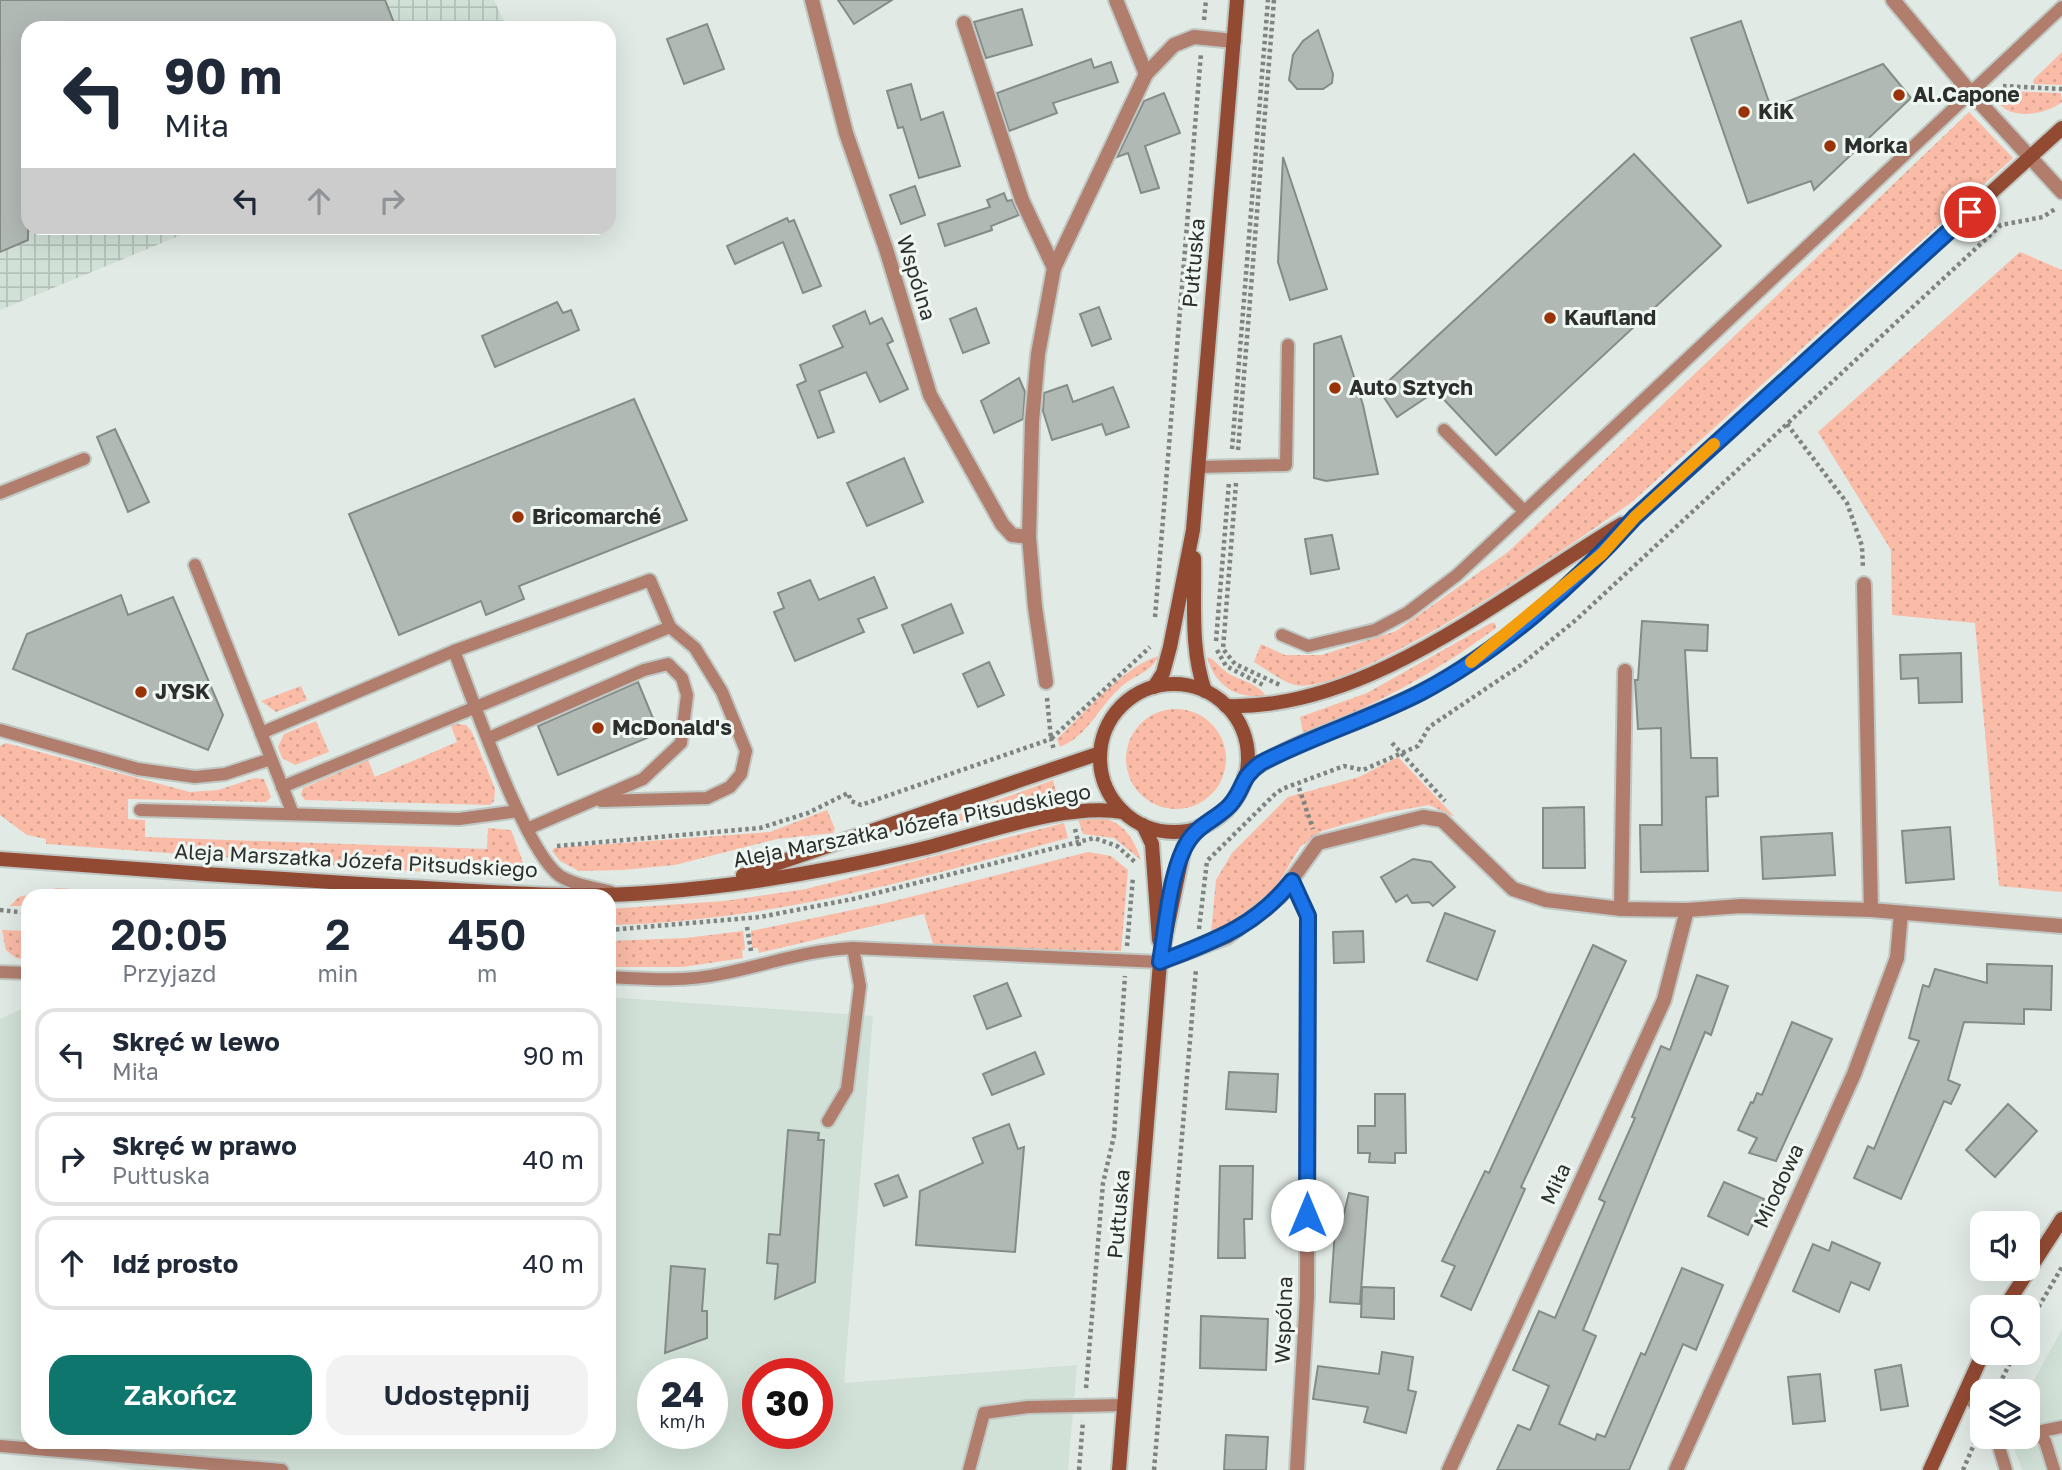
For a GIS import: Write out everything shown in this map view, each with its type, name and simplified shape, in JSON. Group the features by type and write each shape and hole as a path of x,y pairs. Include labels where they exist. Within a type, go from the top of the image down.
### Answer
{"main road":[{"name":"Pułtuska","path":"1205,691 1198,671 1195,648 1193,530 1237,0"},
{"path":"1245,775 1286,750 1366,719 1423,691 1481,655 1602,554 1635,517 2062,128"},
{"path":"1226,706 1275,704 1344,686 1466,623 1635,517"},
{"name":"Pułtuska","path":"1154,687 1163,673 1170,647 1193,530"},
{"path":"1180,684 1205,691 1226,706 1245,738 1245,775 1228,807 1199,827 1171,832 1143,825 1123,812 1105,785 1100,754 1112,716 1131,698 1154,687 1180,684"},
{"name":"Aleja Marszałka Józefa Piłsudskiego","path":"710,886 1100,754"},
{"name":"Aleja Marszałka Józefa Piłsudskiego","path":"616,893 657,892 799,874 902,853 1070,812 1105,809 1123,812"},
{"name":"Pułtuska","path":"1143,825 1152,844 1155,866 1160,962"},
{"name":"Pułtuska","path":"1119,1470 1160,962 1184,847 1199,827"},
{"name":"Aleja Marszałka Józefa Piłsudskiego","path":"0,859 462,889"},
{"path":"2013,1295 2062,1219"},
{"path":"1930,1470 1977,1365"}],"street":[{"name":"Wspólna","path":"812,0 846,133 886,249 930,395 1002,524 1012,535 1029,537"},
{"path":"1116,0 1146,74"},
{"path":"1893,0 1970,93 2062,192"},
{"path":"964,23 1022,200 1054,268"},
{"path":"1046,682 1035,607 1029,537 1031,422 1038,354 1054,268 1146,74 1174,45 1194,37 1234,41"},
{"path":"1864,584 1871,910"},
{"path":"1620,909 1625,671"},
{"path":"1160,962 1227,937 1280,896 1318,843 1423,817 1442,820 1513,889 1546,900 1620,909 1687,910 1741,906 1871,910 2062,926"},
{"name":"Wspólna","path":"1292,881 1308,916 1307,1296 1297,1470"},
{"name":"Miła","path":"1449,1470 1664,1000 1687,910"},
{"name":"Miodowa","path":"1676,1470 1854,1074 1897,958 1901,913"}],"lane":[{"path":"1282,635 1308,646 1375,630 1407,613 1457,575 2062,7"},
{"path":"1198,467 1286,465 1288,345"},
{"path":"1444,430 1524,511"},
{"path":"0,493 84,459"},
{"path":"195,565 293,814"},
{"path":"261,733 454,651 650,580 670,627 695,648 722,692 746,751 741,774 730,787 708,798 593,801"},
{"path":"282,788 670,627"},
{"path":"454,651 519,811 536,846 559,875 603,889"},
{"path":"489,738 644,670 668,664 682,678 688,695 681,743 643,779 527,829"},
{"path":"0,730 138,769 195,776 225,774 271,759"},
{"path":"140,810 459,819 519,811"},
{"path":"616,977 654,979 709,976 823,950 853,948 1160,962"},
{"path":"828,1121 847,1089 860,986 853,948"},
{"path":"0,972 21,973"},
{"path":"1963,1395 1970,1400"},
{"path":"969,1470 984,1413 1028,1407 1124,1405"},
{"path":"2040,1428 2062,1427"},
{"path":"2040,1436 2045,1441 2054,1470"},
{"path":"0,1446 21,1448"},
{"path":"35,1449 282,1470"},
{"path":"2000,1449 2006,1470"}],"path":[{"path":"1154,618 1206,0"},
{"path":"1268,0 1223,646 1231,661 1275,681 1283,692"},
{"path":"1267,689 1226,666 1217,648 1274,0"},
{"path":"1989,74 2000,86 2062,89"},
{"path":"1154,1470 1207,862 1282,789 1337,768 1363,770 1418,746 1429,727 1521,665 1577,619 2001,225 2049,215"},
{"path":"1787,424 1847,503 1862,546 1864,584"},
{"path":"536,846 768,827 808,813 848,793 851,801 861,805 1051,738 1152,646 1170,647"},
{"path":"1195,648 1223,646"},
{"path":"1046,682 1051,738 1058,768"},
{"path":"1392,743 1448,804"},
{"path":"1299,788 1318,843"},
{"path":"1070,812 1080,849"},
{"path":"616,929 760,917 853,899 1078,841 1106,840 1140,866"},
{"path":"1079,1470 1103,1183 1114,1136 1133,877"},
{"path":"0,910 21,912"},
{"path":"2040,1305 2062,1267"},
{"path":"1963,1470 1972,1449"}],"shaded area":[{"path":"0,0 494,0 504,21 21,21 21,235 181,235 0,310"},
{"path":"2062,52 2062,85 2034,84 2033,80"},
{"path":"2001,91 2061,93 2062,102 2048,110 2021,114 2005,109 1999,103"},
{"path":"1969,112 2013,158 1633,501 1566,548 1465,612 1364,667 1323,682 1295,685 1254,662 1261,644 1285,655 1322,655 1396,631 1508,552"},
{"path":"2020,252 2062,270 2062,892 1999,886 1975,623 1892,615 1891,550 1818,432"},
{"path":"1495,623 1496,628 1427,674 1354,712 1303,733 1300,717 1367,693"},
{"path":"1159,656 1150,667 1118,690 1078,736 1060,747 1057,739 1119,679 1146,661"},
{"path":"1207,657 1229,674 1257,687 1266,696 1245,695 1228,688 1215,676"},
{"path":"301,686 307,700 276,712 261,701"},
{"path":"1176,709 1195,713 1211,724 1222,740 1226,759 1222,778 1211,794 1195,805 1176,809 1157,805 1141,794 1130,778 1126,759 1130,740 1141,724 1157,713"},
{"path":"316,721 329,752 295,765 282,758 278,747 284,734"},
{"path":"450,723 466,725 472,732 495,789 494,801 490,805 305,800 301,795 303,788 368,760 375,777 457,742"},
{"path":"6,743 190,792 218,790 255,778 264,779 271,797 266,802 128,799 128,819 145,820 145,837 487,849 488,828 511,830 524,865 536,875 534,880 46,844 46,839 27,835 0,815 0,746"},
{"path":"1398,757 1455,817 1429,805 1384,813 1322,831 1300,847 1275,889 1223,932 1211,934 1216,880 1232,853 1288,797 1359,777"},
{"path":"1053,780 1057,796 922,831 918,829"},
{"path":"827,810 835,829 833,833 777,839 675,865 579,871 560,861 552,851 554,848 770,832"},
{"path":"1088,816 1108,819 1123,828 1134,842 1141,860 1114,838 1083,834 1078,819"},
{"path":"1064,823 1068,838 841,896 726,916 616,925 616,909 724,901 806,889"},
{"path":"1088,852 1111,856 1128,870 1121,951 934,947 924,914 759,953 758,948 752,948 751,931 886,903"},
{"path":"19,897 21,906 10,906"},
{"path":"2,930 21,931 21,959 6,950"},
{"path":"743,931 743,958 683,967 616,967 616,941 685,938"},
{"path":"616,998 873,1016 844,1383 1077,1365 1068,1470 134,1470 30,1449 616,1449"},
{"path":"21,1009 21,1447 0,1443 0,1019"},
{"path":"2062,1329 2062,1470 2022,1470 2014,1449 2040,1449 2040,1379 2035,1379"}],"building":[{"path":"0,0 385,0 393,21 21,21 21,235 28,235 28,240 0,252"},
{"path":"838,0 892,0 854,24"},
{"path":"1022,9 1032,45 986,58 974,22"},
{"path":"1741,21 1771,108 1883,64 1911,98 1814,190 1811,181 1748,203 1691,38"},
{"path":"707,24 724,69 684,84 667,39"},
{"path":"1318,30 1333,74 1332,83 1323,89 1297,89 1289,80 1293,55 1303,41"},
{"path":"1091,59 1094,68 1111,62 1118,82 1053,103 1057,113 1009,131 997,93"},
{"path":"911,84 921,120 943,112 960,166 919,178 903,127 898,128 887,91"},
{"path":"1164,93 1180,133 1145,146 1159,188 1141,193 1128,153 1117,157 1144,101"},
{"name":"Kaufland","path":"1634,154 1721,246 1496,455 1436,391 1397,417 1379,390"},
{"path":"1283,157 1327,289 1290,300 1278,262"},
{"path":"915,186 925,215 901,224 890,195"},
{"path":"1004,193 1007,201 1012,200 1019,215 991,226 992,230 945,246 938,224 990,207 987,200"},
{"path":"787,218 789,222 794,220 821,286 803,293 783,242 735,264 727,246"},
{"path":"557,302 563,313 571,310 579,330 495,367 482,336"},
{"path":"1099,307 1111,339 1092,346 1080,314"},
{"path":"976,308 989,343 963,353 950,319"},
{"path":"865,311 870,324 882,318 893,341 887,344 908,389 880,402 866,372 819,391 834,432 818,438 797,385 806,381 800,365 843,347 833,326"},
{"name":"Auto Sztych","path":"1341,336 1363,405 1378,474 1326,481 1314,478 1314,344"},
{"path":"1019,378 1025,392 1023,419 994,433 981,401"},
{"path":"1067,385 1073,402 1113,387 1129,427 1106,435 1102,424 1052,440 1043,411 1044,393"},
{"name":"Bricomarché","path":"634,399 687,520 519,586 524,599 486,615 481,601 399,635 349,514"},
{"path":"115,429 149,502 128,512 97,437"},
{"path":"904,458 923,502 867,526 847,483"},
{"path":"1332,535 1339,569 1311,574 1305,539"},
{"path":"874,577 887,608 858,619 864,632 795,661 774,612 784,608 778,593 810,580 819,600"},
{"name":"JYSK","path":"121,595 128,615 173,597 223,715 208,750 13,669 27,634"},
{"path":"951,604 963,633 914,653 902,625"},
{"path":"1642,621 1708,625 1707,651 1685,650 1691,758 1717,758 1718,796 1706,797 1708,871 1641,872 1640,825 1662,825 1661,728 1638,729 1635,680 1638,680"},
{"path":"1961,653 1962,702 1919,703 1918,678 1901,679 1900,655"},
{"path":"989,662 1004,695 978,707 963,674"},
{"name":"McDonald's","path":"638,682 659,733 558,775 538,726"},
{"path":"1584,807 1585,868 1543,868 1543,808"},
{"path":"1950,827 1954,879 1906,883 1902,831"},
{"path":"1832,833 1835,875 1763,879 1761,837"},
{"path":"1413,859 1431,862 1455,887 1433,906 1429,902 1412,903 1407,895 1396,902 1381,877"},
{"path":"1445,913 1495,931 1477,980 1427,961"},
{"path":"1363,931 1364,962 1334,963 1333,932"},
{"path":"1593,945 1626,961 1521,1187 1525,1189 1471,1310 1441,1296 1455,1266 1442,1261 1485,1171 1489,1173"},
{"path":"1987,964 2052,966 2051,1010 2024,1009 2024,1024 1964,1022 1948,1080 1960,1085 1951,1104 1944,1101 1901,1199 1854,1178 1868,1146 1874,1149 1919,1041 1909,1038 1923,985 1929,987 1935,969 1987,983"},
{"path":"1697,975 1728,986 1711,1035 1705,1032 1583,1330 1596,1336 1559,1424 1595,1440 1597,1434 1605,1437 1641,1353 1645,1355 1682,1268 1723,1285 1696,1350 1683,1344 1629,1470 1497,1470 1518,1425 1530,1430 1549,1386 1513,1370 1539,1311 1555,1318 1605,1202 1599,1199 1635,1118 1632,1117 1661,1046 1670,1050"},
{"path":"1007,983 1021,1016 987,1029 974,996"},
{"path":"1792,1022 1832,1039 1776,1161 1749,1153 1757,1138 1738,1130 1757,1093 1762,1095"},
{"path":"1035,1052 1044,1074 992,1095 983,1074"},
{"path":"1229,1072 1278,1074 1276,1112 1226,1109"},
{"path":"1375,1094 1405,1094 1406,1153 1395,1153 1395,1163 1369,1162 1370,1153 1358,1153 1358,1126 1375,1126"},
{"path":"2008,1104 2037,1131 1995,1177 1966,1150"},
{"path":"1009,1124 1018,1149 1024,1147 1015,1252 916,1245 920,1191 983,1163 973,1138"},
{"path":"788,1130 819,1133 818,1140 824,1140 815,1282 775,1299 778,1264 767,1263 769,1234 780,1235"},
{"path":"1220,1166 1253,1166 1252,1219 1244,1219 1245,1258 1218,1258"},
{"path":"898,1175 907,1197 884,1206 875,1184"},
{"path":"1724,1182 1764,1199 1748,1235 1708,1216"},
{"path":"1349,1193 1368,1197 1360,1304 1330,1302 1335,1230 1340,1230"},
{"path":"1832,1242 1880,1263 1869,1290 1851,1282 1839,1312 1793,1291 1813,1244 1829,1251"},
{"path":"671,1266 705,1269 702,1311 707,1311 707,1338 665,1353"},
{"path":"1362,1287 1394,1288 1394,1319 1361,1317"},
{"path":"1201,1316 1268,1319 1266,1370 1200,1368"},
{"path":"1382,1352 1413,1357 1408,1390 1416,1392 1406,1433 1364,1422 1368,1407 1313,1399 1318,1366 1379,1374"},
{"path":"1901,1365 1908,1406 1881,1410 1875,1370"},
{"path":"1820,1374 1825,1421 1793,1424 1788,1377"},
{"path":"1226,1435 1268,1437 1266,1470 1224,1470"}],"slow traffic":[{"path":"1471,662 1602,554 1635,517 1714,444"}],"place":[{"name":"Al.Capone","path":"1899,95"},
{"name":"KiK","path":"1744,112"},
{"name":"Morka","path":"1830,146"},
{"name":"Kaufland","path":"1550,318"},
{"name":"Auto Sztych","path":"1335,388"},
{"name":"Bricomarché","path":"518,517"},
{"name":"JYSK","path":"141,692"},
{"name":"McDonald's","path":"598,728"}],"route":[{"path":"1307,1215 1308,916 1292,881 1280,896 1227,937 1160,962 1175,879 1189,838 1199,827 1224,812 1241,789 1245,775 1261,763 1286,750 1366,719 1423,691 1481,655 1602,554 1635,517 1970,212"}]}
